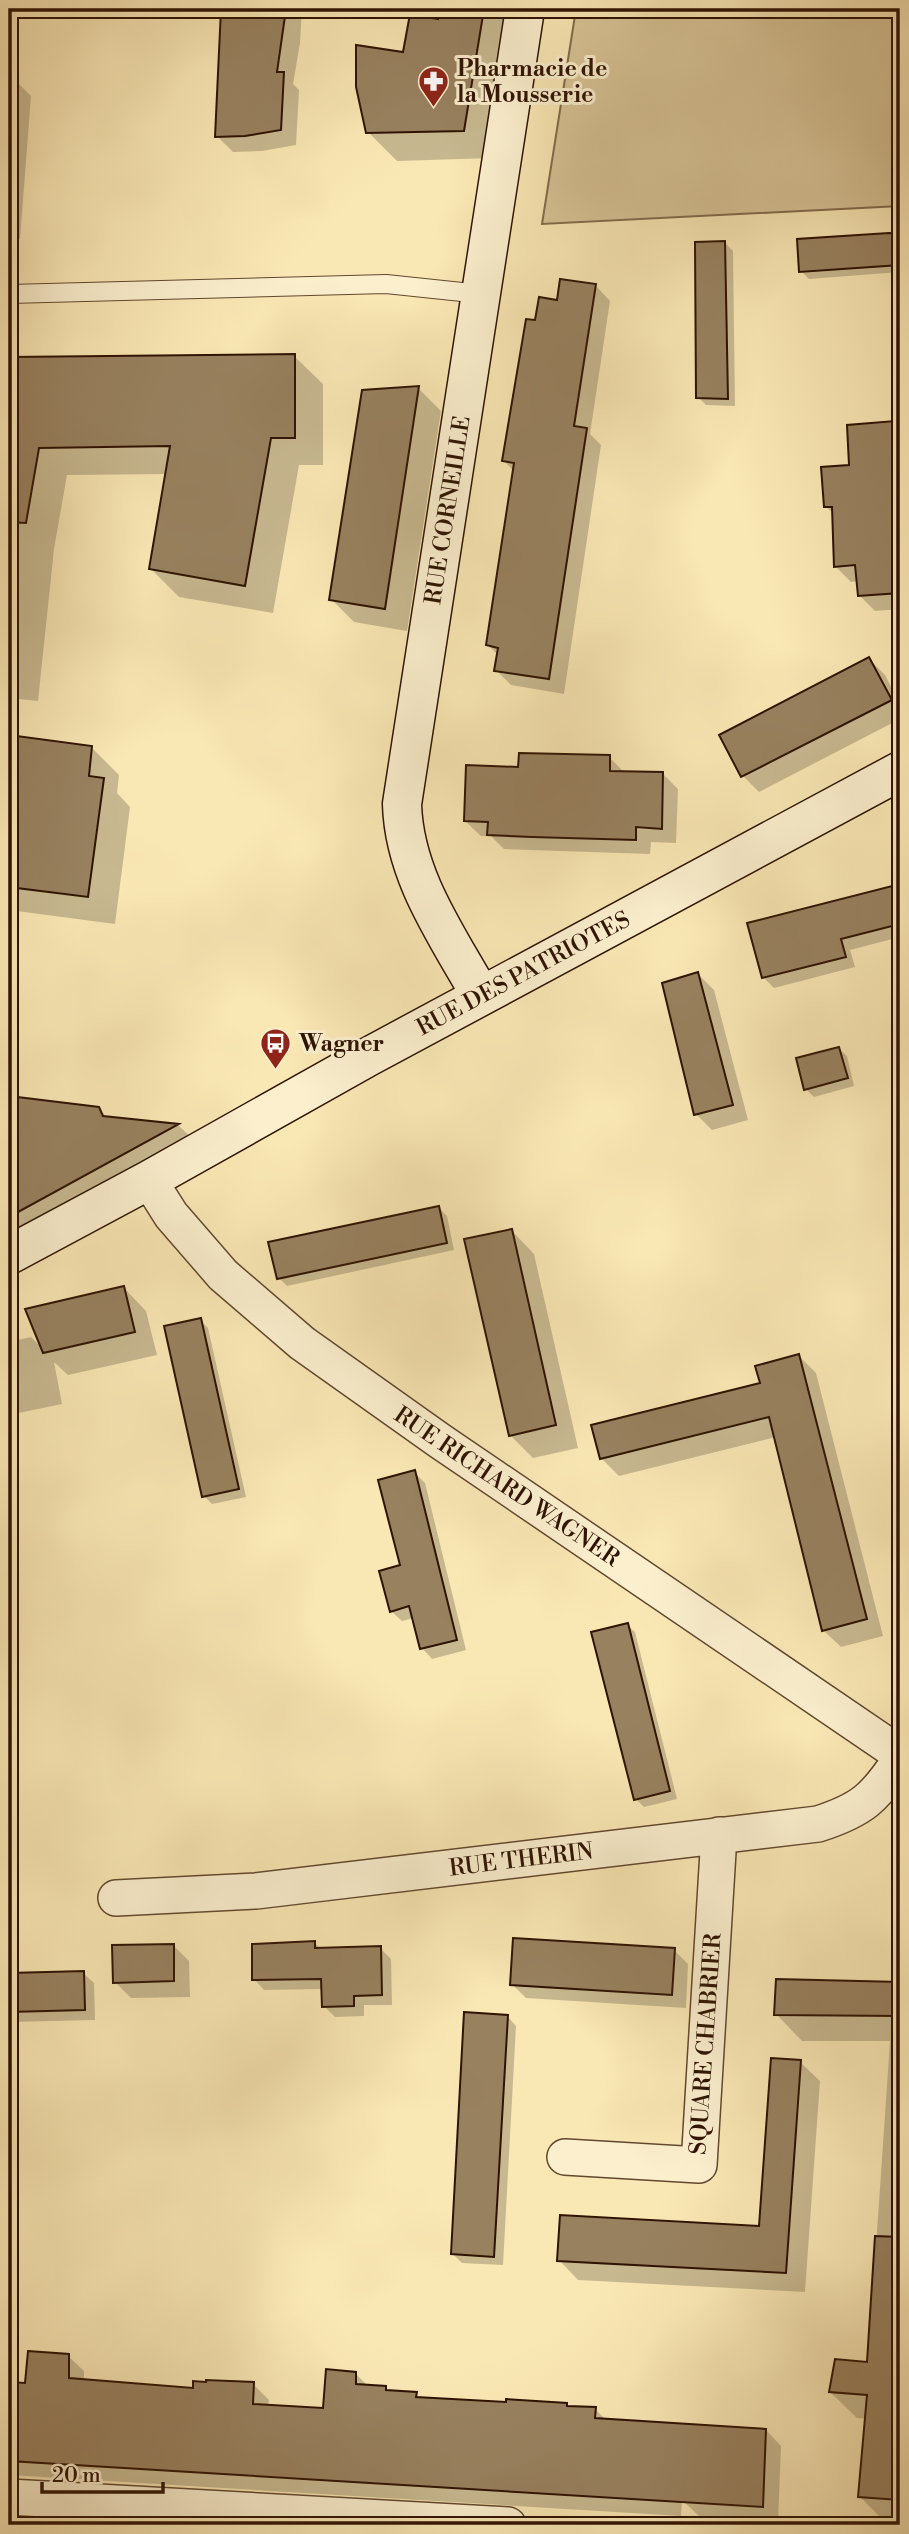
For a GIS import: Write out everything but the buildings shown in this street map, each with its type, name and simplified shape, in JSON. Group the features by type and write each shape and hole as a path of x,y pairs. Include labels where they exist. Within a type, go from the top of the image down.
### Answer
{"street":[{"name":"RUE CORNEILLE","path":"481,996 423,891 406,840 402,804 525,9"},
{"name":"RUE DES PATRIOTES","path":"9,1255 149,1180 300,1093 900,771"},
{"name":"RUE RICHARD WAGNER","path":"149,1180 171,1215 223,1275 302,1343 440,1441 900,1754"},
{"name":"RUE THERIN","path":"116,1898 256,1891 818,1824 842,1817 867,1803 884,1785 900,1760"},
{"name":"SQUARE CHABRIER","path":"565,2157 699,2165 719,1835"},
{"path":"9,2497 508,2525"}],"lane":[{"path":"9,294 403,284 481,294"}],"shaded area":[{"path":"576,9 900,9 900,206 542,224"}],"place":[{"name":"Pharmacie de la Mousserie","path":"434,108"},
{"name":"Wagner","path":"276,1070"}]}
